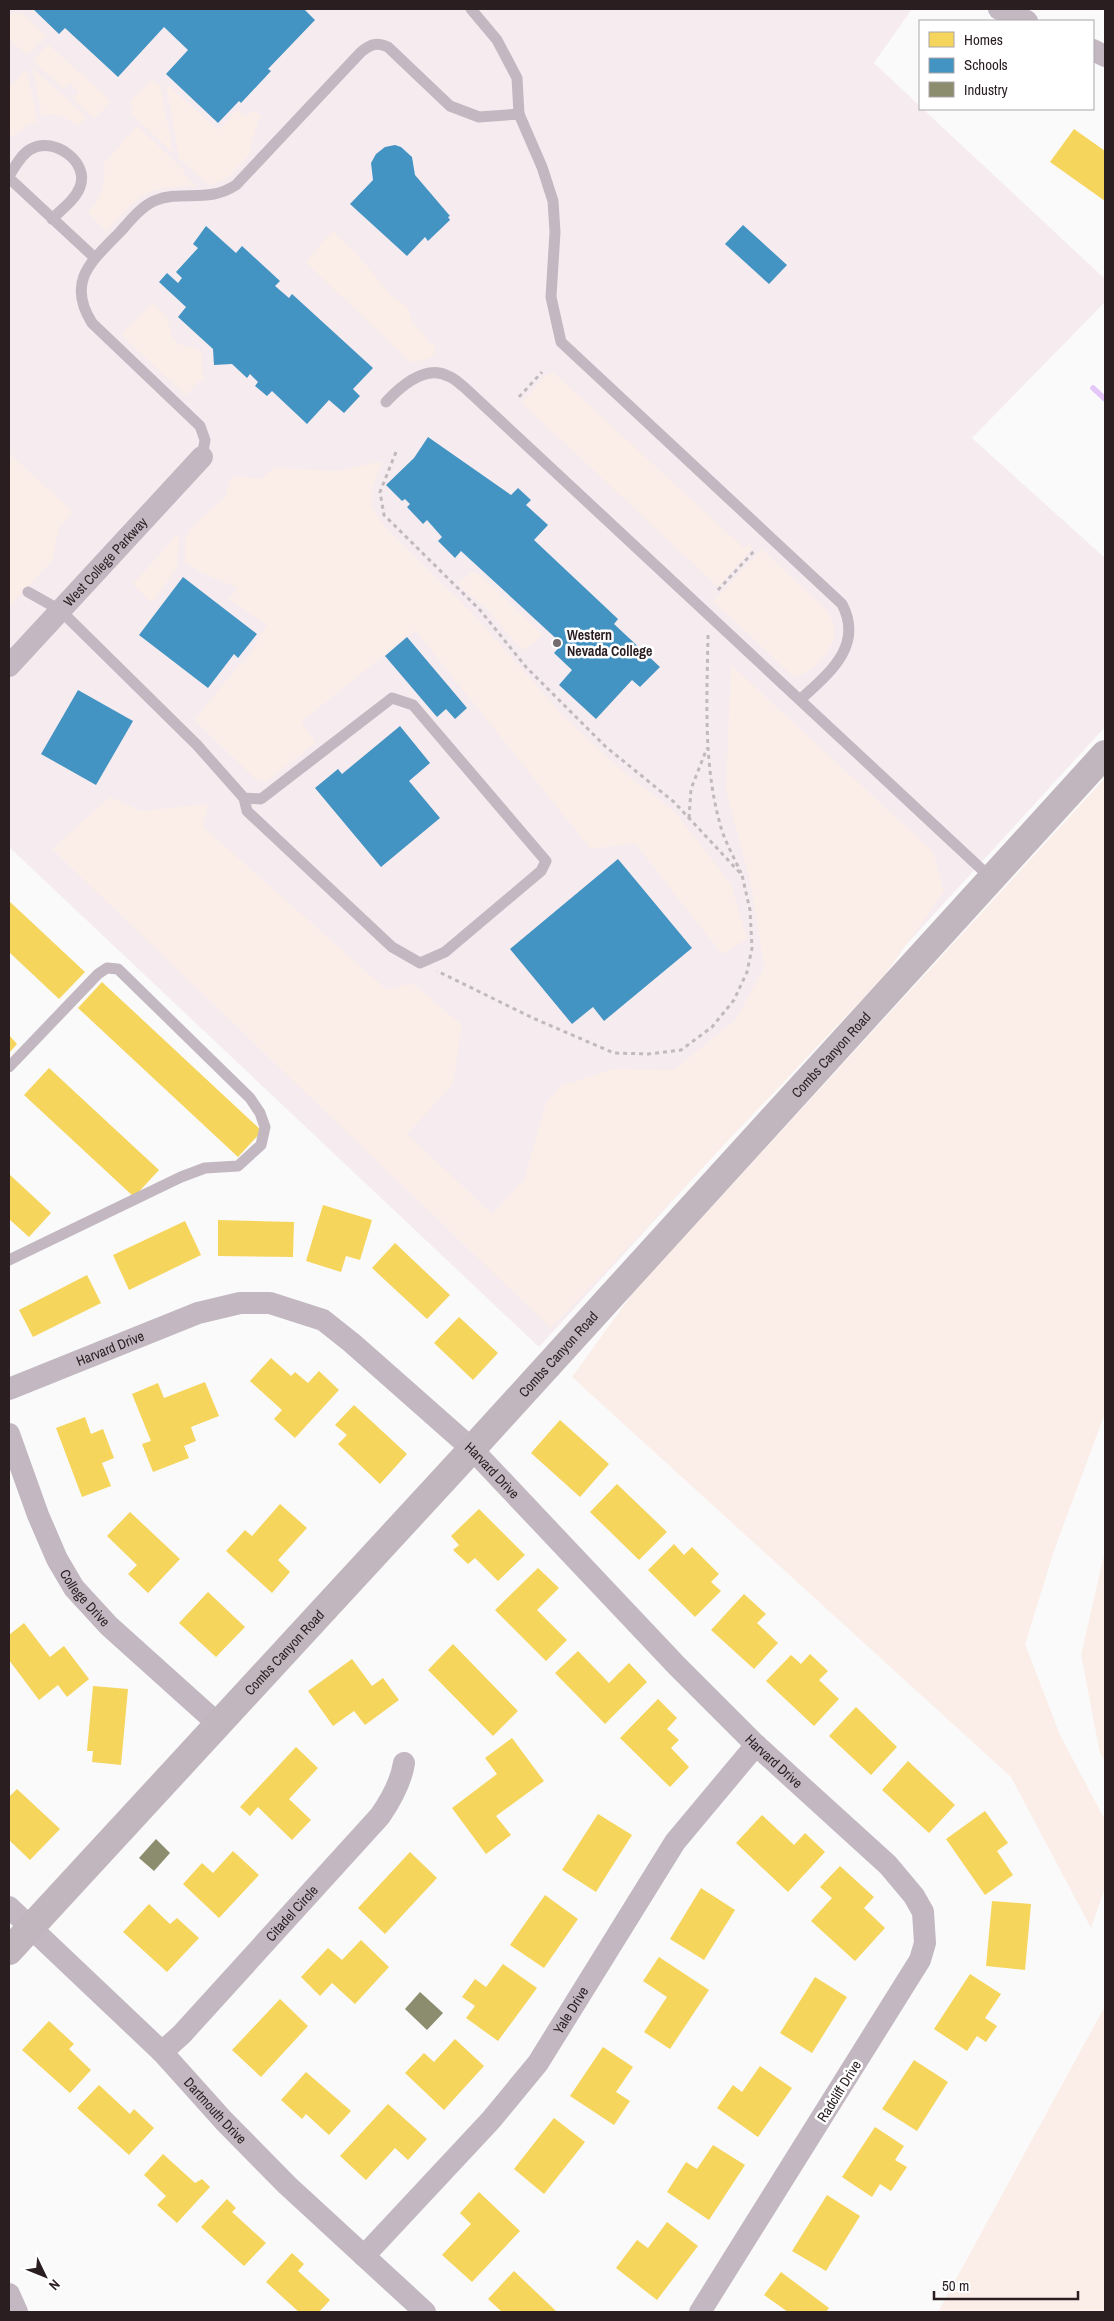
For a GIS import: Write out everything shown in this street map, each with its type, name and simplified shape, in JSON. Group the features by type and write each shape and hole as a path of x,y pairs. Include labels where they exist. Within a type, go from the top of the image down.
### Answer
{"street":[{"path":"999,9 1025,20"},
{"name":"West College Parkway","path":"9,666 202,457"},
{"name":"Combs Canyon Road","path":"9,1950 472,1449 1105,754"},
{"name":"Harvard Drive","path":"9,1388 198,1313 240,1303 270,1303 323,1320 352,1343 472,1449 677,1666 756,1745 888,1865"},
{"name":"College Drive","path":"9,1434 38,1515 57,1559 74,1588 109,1626 218,1724"},
{"name":"Yale Drive","path":"364,2256 491,2120 538,2063 675,1842 756,1745"},
{"name":"Citadel Circle","path":"162,2052 182,2034 380,1816 399,1782 404,1764"},
{"name":"Radcliff Drive","path":"700,2312 920,1960 925,1943 923,1912 914,1896 888,1865"},
{"name":"Dartmouth Drive","path":"9,1907 162,2052 224,2121 287,2185 425,2312"},
{"path":"9,2294 18,2312"}],"lane":[{"path":"471,9 497,40 517,78 519,114 542,167 553,201 555,232 551,297 561,342 842,604 847,615 850,630 844,652 801,699"},
{"path":"202,457 205,440 200,426 92,323 83,308 80,295 82,281 86,270 94,258 141,210 153,202 169,197 215,196 236,185 361,52 371,44 379,43 388,46 450,106 479,117 519,114"},
{"path":"52,219 75,197 81,185 82,175 77,163 69,155 55,146 43,144 30,149 9,177 52,219 94,258"},
{"path":"386,402 402,385 430,373 446,374 464,387 991,878"},
{"path":"28,592 60,610 197,745 244,798 247,811 392,947 420,963 446,952 541,871 546,861 413,705 392,698 261,799 244,798"},
{"path":"9,1067 92,980 107,968 118,968 250,1098 260,1113 265,1126 261,1145 238,1166 205,1168 181,1177 9,1260"}],"path":[{"path":"519,397 542,372"},
{"path":"396,452 380,492 384,515 480,610 526,667 606,747 674,802 742,875"},
{"path":"718,590 756,549"},
{"path":"420,963 614,1053 648,1054 681,1050 712,1027 734,1000 747,972 752,948 750,910 742,875 720,825 709,770 709,614"},
{"path":"688,819 691,789 708,745"}],"shaded area":[{"name":"Western Nevada College","path":"9,9 912,9 874,63 919,105 919,110 924,110 1105,279 1105,302 972,438 1105,558 1105,727 539,1347 9,847"},
{"path":"16,12 23,14 46,36 27,55 9,39 9,14"},
{"path":"48,44 111,101 95,119 73,99 79,92 70,83 64,89 33,61"},
{"path":"32,67 86,117 78,126 61,116 53,114 42,116"},
{"path":"26,69 38,122 27,125 13,137 9,133 9,88"},
{"path":"152,80 160,85 173,153 130,113 134,109 130,102"},
{"path":"166,84 218,130 237,110 246,117 253,110 261,116 248,156 226,179 209,185 179,158"},
{"path":"137,126 183,169 184,174 196,186 165,188 144,195 127,209 106,232 88,212 97,201 102,189 104,163"},
{"path":"333,231 356,253 391,295 407,307 414,325 422,332 428,342 435,346 435,352 430,358 412,363 305,262"},
{"path":"152,303 166,315 173,339 179,344 197,349 202,353 202,374 205,380 196,383 187,396 123,337 122,334"},
{"path":"553,372 744,548 749,544 753,548 718,587 522,403 544,376"},
{"path":"9,453 73,512 59,528 52,561 9,607"},
{"path":"382,461 373,487 371,504 383,525 474,615 565,718 623,772 674,811 731,884 747,939 722,954 635,843 591,849 415,630 301,722 316,742 266,782 257,780 194,720 240,664 244,663 267,625 228,599 238,588 200,572 185,562 185,540 190,529 226,496 229,482 235,476 261,479 274,468 338,471"},
{"path":"176,536 179,536 177,567 152,603 133,584"},
{"path":"762,549 827,611 834,627 832,644 824,657 807,672 794,677 713,601"},
{"path":"472,572 479,574 543,635 524,650 518,645 484,606 458,583"},
{"path":"731,665 933,852 944,891 884,976 551,1328 52,849 110,797 141,811 208,804 203,827 387,990 412,983 462,1025 453,1084 407,1134 492,1214 524,1180 546,1103 561,1086 613,1069 674,1070 736,1019 764,968 752,889 726,790"},
{"path":"1105,778 1105,1413 1055,1548 1025,1644 1060,1735 1105,1820 1105,1888 1091,1928 1011,1777 572,1377 632,1294"},
{"path":"1105,1551 1105,1762 1100,1753 1081,1655"},
{"path":"1105,2006 1105,2312 938,2312"}],"building: Homes":[{"path":"1074,129 1105,151 1105,201 1050,162"},
{"path":"9,901 85,972 59,999 9,952"},
{"path":"102,982 262,1131 238,1157 78,1008"},
{"path":"9,1035 17,1044 9,1053"},
{"path":"49,1068 159,1170 134,1197 24,1095"},
{"path":"9,1174 51,1213 29,1237 9,1219"},
{"path":"323,1205 372,1220 360,1260 346,1256 341,1272 306,1261"},
{"path":"218,1220 294,1222 293,1257 218,1256"},
{"path":"185,1221 201,1255 129,1290 113,1255"},
{"path":"395,1243 450,1295 427,1319 372,1268"},
{"path":"87,1275 101,1303 33,1337 19,1310"},
{"path":"459,1317 498,1353 473,1380 434,1343"},
{"path":"271,1358 291,1376 295,1372 308,1383 319,1371 339,1390 295,1438 274,1419 282,1410 250,1381"},
{"path":"205,1382 219,1416 191,1427 196,1441 184,1446 189,1458 153,1472 142,1444 151,1441 132,1394 158,1383 164,1398"},
{"path":"354,1405 407,1454 380,1484 338,1444 347,1435 335,1425"},
{"path":"85,1417 91,1434 103,1429 114,1458 102,1463 111,1486 82,1497 56,1428"},
{"path":"560,1420 609,1464 580,1497 531,1453"},
{"path":"617,1484 667,1532 639,1560 590,1512"},
{"path":"280,1504 307,1528 278,1560 290,1572 272,1593 226,1551 245,1530 252,1536"},
{"path":"479,1509 525,1555 498,1581 475,1558 468,1564 453,1550 459,1545 451,1536"},
{"path":"130,1512 180,1559 148,1593 128,1574 137,1565 107,1536"},
{"path":"674,1544 684,1555 692,1547 719,1574 711,1582 721,1591 695,1617 648,1570"},
{"path":"538,1568 559,1588 537,1610 567,1640 546,1661 495,1610"},
{"path":"208,1592 245,1627 216,1657 179,1623"},
{"path":"744,1594 766,1614 757,1623 778,1643 754,1669 711,1630"},
{"path":"24,1623 50,1657 64,1646 89,1679 67,1697 58,1685 39,1700 9,1660 9,1635"},
{"path":"453,1644 518,1711 493,1736 428,1670"},
{"path":"578,1651 609,1683 629,1663 647,1682 605,1724 555,1673"},
{"path":"810,1654 828,1671 819,1680 839,1699 814,1726 766,1681 791,1655 801,1664"},
{"path":"352,1659 372,1686 383,1678 399,1700 365,1725 354,1711 333,1726 308,1691"},
{"path":"93,1686 128,1689 121,1765 92,1762 93,1751 87,1751"},
{"path":"658,1699 677,1718 667,1729 679,1740 671,1748 689,1767 670,1787 620,1738"},
{"path":"856,1707 897,1747 871,1775 829,1736"},
{"path":"512,1738 544,1781 496,1816 511,1835 486,1854 452,1808 497,1774 485,1758"},
{"path":"296,1747 318,1768 289,1799 311,1820 292,1840 258,1807 250,1816 240,1807"},
{"path":"908,1761 955,1805 929,1833 882,1790"},
{"path":"17,1789 60,1829 30,1860 9,1840 9,1797"},
{"path":"985,1811 1008,1843 997,1851 1013,1875 985,1895 946,1839"},
{"path":"598,1814 632,1835 596,1892 562,1870"},
{"path":"762,1815 794,1845 805,1833 825,1852 788,1892 736,1843"},
{"path":"233,1851 259,1875 219,1918 183,1884 202,1863 213,1873"},
{"path":"410,1852 437,1878 385,1934 358,1908"},
{"path":"840,1866 874,1897 864,1908 885,1928 855,1961 811,1921 832,1898 820,1887"},
{"path":"701,1888 735,1910 704,1960 670,1939"},
{"path":"545,1895 578,1919 544,1968 510,1945"},
{"path":"992,1901 1031,1904 1025,1970 986,1966"},
{"path":"149,1904 170,1924 177,1918 199,1938 167,1972 123,1932"},
{"path":"361,1940 389,1967 355,2004 332,1983 320,1996 301,1977 328,1948 342,1960"},
{"path":"659,1957 709,1990 670,2049 644,2032 667,1997 643,1981"},
{"path":"503,1964 537,1988 498,2041 466,2018 475,2006 462,1997 475,1979 486,1987"},
{"path":"970,1974 1001,1994 985,2018 997,2026 986,2042 977,2036 967,2051 934,2029"},
{"path":"815,1977 847,1997 812,2053 780,2033"},
{"path":"280,1999 308,2026 261,2077 232,2050"},
{"path":"49,2021 74,2044 69,2049 91,2070 70,2093 22,2050"},
{"path":"455,2039 484,2066 444,2110 405,2073 424,2053 434,2062"},
{"path":"603,2047 633,2067 616,2092 630,2101 614,2125 570,2096"},
{"path":"914,2060 948,2082 917,2131 882,2109"},
{"path":"760,2066 792,2088 758,2137 717,2108 733,2085 742,2092"},
{"path":"306,2072 351,2111 329,2135 306,2114 302,2119 281,2100"},
{"path":"99,2085 130,2114 134,2109 154,2128 129,2155 77,2108"},
{"path":"388,2104 427,2139 408,2160 395,2148 366,2180 340,2156"},
{"path":"554,2118 585,2142 544,2194 514,2169"},
{"path":"875,2127 904,2146 895,2160 907,2167 891,2191 880,2184 872,2197 842,2177"},
{"path":"713,2145 745,2165 709,2220 667,2192 686,2162 697,2169"},
{"path":"163,2154 195,2183 202,2179 210,2187 177,2223 157,2205 166,2196 144,2175"},
{"path":"479,2192 520,2231 472,2282 442,2255 471,2224 460,2213"},
{"path":"827,2195 860,2216 826,2271 792,2251"},
{"path":"227,2199 236,2208 232,2212 266,2243 244,2266 201,2227"},
{"path":"667,2222 698,2246 657,2300 616,2268 637,2240 648,2248"},
{"path":"292,2253 304,2264 298,2271 330,2300 319,2312 299,2312 266,2282"},
{"path":"514,2271 556,2311 502,2312 488,2299"},
{"path":"781,2272 829,2308 826,2312 788,2312 764,2295"}],"building: Schools":[{"path":"33,9 304,9 315,20 268,69 271,71 241,103 239,101 218,123 166,74 188,50 164,27 118,77 65,28 59,34"},
{"path":"395,145 401,147 412,157 415,175 450,216 448,217 450,220 428,241 425,237 407,256 350,204 373,180 371,163 376,154 385,147"},
{"path":"743,225 787,265 769,284 725,244"},
{"path":"206,226 236,253 242,246 280,281 275,286 289,298 292,294 373,368 353,389 360,396 344,413 329,400 307,424 272,391 267,396 255,386 258,382 250,374 247,378 232,364 214,365 213,349 178,317 186,307 159,282 167,273 178,283 182,278 176,272 198,248 193,244"},
{"path":"428,437 511,495 518,488 531,500 526,505 548,525 534,540 618,619 614,624 660,667 640,687 632,680 596,719 559,685 572,670 554,653 562,644 461,551 455,558 438,541 442,537 427,520 423,524 407,507 410,504 405,499 402,501 386,485 414,458"},
{"path":"183,577 257,634 238,658 234,654 208,688 139,635"},
{"path":"407,637 467,708 455,719 446,709 437,717 385,656"},
{"path":"78,690 133,721 96,785 41,754"},
{"path":"400,726 430,763 409,781 440,818 381,867 315,788 338,769 342,774"},
{"path":"618,859 692,948 604,1021 593,1007 572,1024 510,949"}],"building: Industry":[{"path":"156,1839 170,1853 154,1871 139,1858"},
{"path":"420,1992 443,2013 427,2030 405,2009"}],"waterway":[{"path":"1093,388 1105,399"}],"place":[{"name":"Western Nevada College","path":"557,643"}]}
